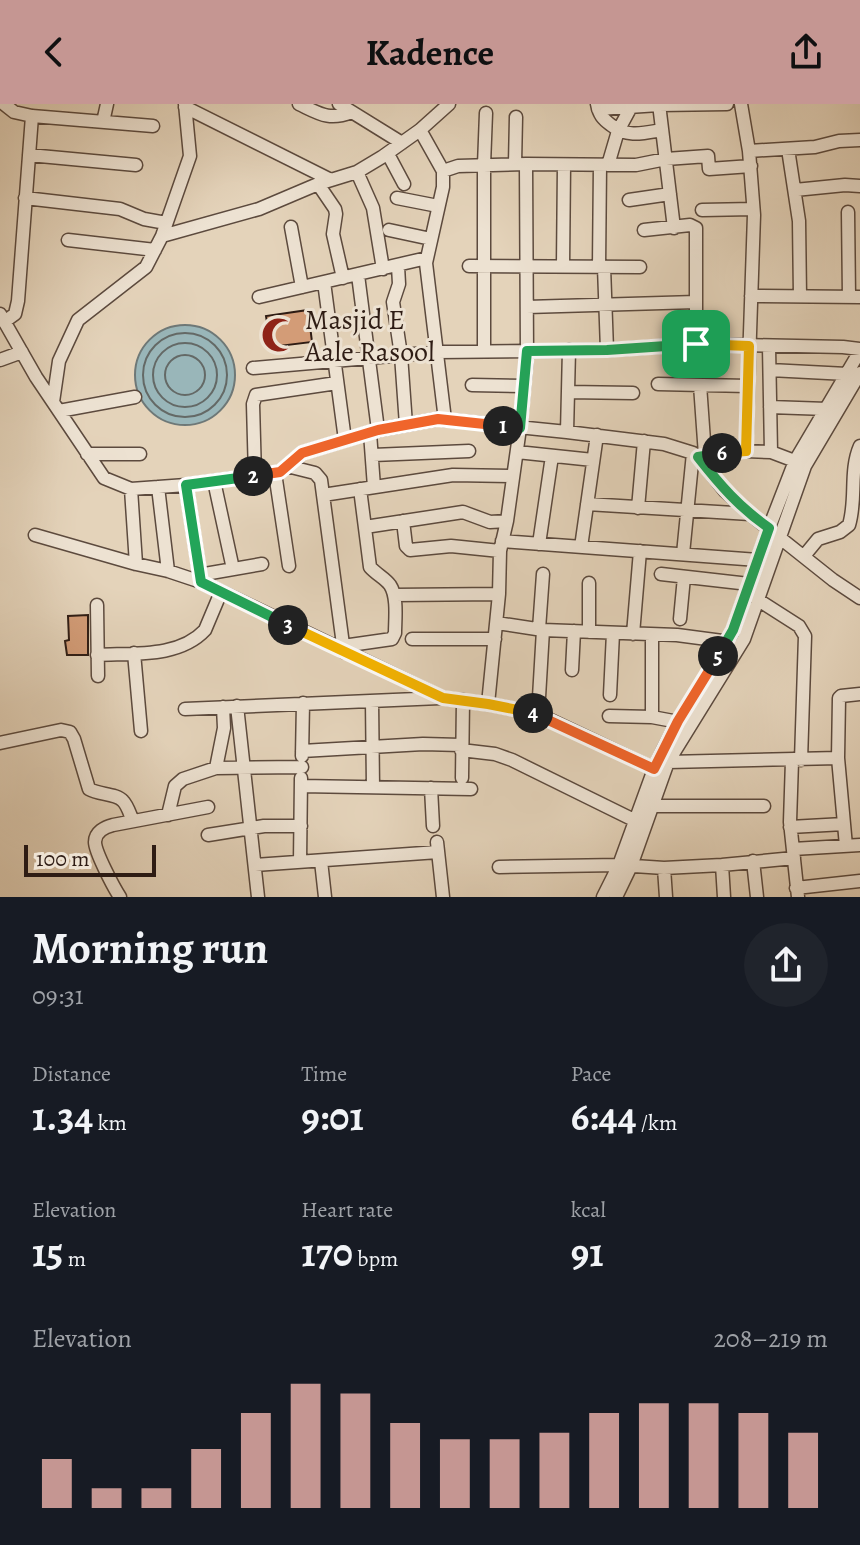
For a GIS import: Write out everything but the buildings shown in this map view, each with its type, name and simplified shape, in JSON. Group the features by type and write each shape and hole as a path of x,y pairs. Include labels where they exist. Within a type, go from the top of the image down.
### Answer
{"street":[{"path":"4,104 14,112 32,116 153,126"},
{"path":"103,122 107,104"},
{"path":"299,104 326,117 352,112"},
{"path":"339,104 402,143"},
{"path":"162,236 259,209 357,172 388,154 449,104"},
{"path":"662,130 632,134 618,131 602,118 598,107 727,104"},
{"path":"741,104 751,166 753,209 746,451"},
{"path":"659,105 674,228"},
{"path":"185,106 325,182 335,209 333,234 343,278"},
{"path":"56,407 59,361 78,320 146,267 162,236 190,156 185,106"},
{"path":"607,350 602,267 604,165 631,107"},
{"path":"484,351 486,113"},
{"path":"32,116 18,301 15,314 2,318 104,478 131,489 275,473 302,453 374,431 438,419 644,441 699,455 771,452 800,463"},
{"path":"488,704 501,546 517,452 527,351 527,266 516,117"},
{"path":"420,130 443,171 443,187 426,263 445,420"},
{"path":"749,151 815,147 843,140 860,140"},
{"path":"788,149 799,221 800,296"},
{"path":"388,154 404,184"},
{"path":"29,155 136,165"},
{"path":"443,171 458,166 484,165 636,165 708,156 709,169 751,166"},
{"path":"563,266 564,165"},
{"path":"357,172 373,208 383,269"},
{"path":"795,190 860,186"},
{"path":"629,200 670,194"},
{"path":"25,198 120,209 144,219 166,223"},
{"path":"397,198 438,206"},
{"path":"702,210 753,209"},
{"path":"751,296 854,297 848,212"},
{"path":"644,230 690,225 696,228 696,344"},
{"path":"291,227 302,287"},
{"path":"389,230 431,239"},
{"path":"68,240 155,250"},
{"path":"259,297 427,258"},
{"path":"398,266 399,284 393,302 406,425"},
{"path":"469,266 640,267"},
{"path":"358,275 369,357 374,487"},
{"path":"324,282 345,440"},
{"path":"527,307 696,302"},
{"path":"253,368 437,352 607,350 696,344 860,350 854,373 800,463 780,537 662,768 616,897"},
{"path":"769,347 771,452"},
{"path":"567,432 569,350"},
{"path":"0,360 22,352"},
{"path":"770,370 854,373"},
{"path":"684,723 741,647 758,560 769,528 827,409 854,373"},
{"path":"255,476 253,404 256,395 337,383"},
{"path":"658,384 748,386"},
{"path":"472,385 524,386"},
{"path":"683,554 699,455 700,385"},
{"path":"568,392 633,393"},
{"path":"56,407 135,397"},
{"path":"770,407 827,409"},
{"path":"581,547 597,435"},
{"path":"638,508 644,441"},
{"path":"804,556 818,539 847,528 857,500 860,446"},
{"path":"373,455 469,451"},
{"path":"517,452 593,460"},
{"path":"87,454 140,454"},
{"path":"699,455 725,491 750,514 860,598"},
{"path":"539,544 552,456"},
{"path":"287,466 319,476 344,649"},
{"path":"275,473 289,566"},
{"path":"323,495 453,475 513,476"},
{"path":"214,481 233,569"},
{"path":"186,485 200,578"},
{"path":"158,487 168,571"},
{"path":"131,489 136,564"},
{"path":"344,649 394,637 394,595 391,586 370,567 360,489"},
{"path":"587,504 750,514"},
{"path":"365,527 463,512 490,522 507,521"},
{"path":"403,521 406,546 410,550 539,544 758,560"},
{"path":"35,535 136,564 200,578 221,592 443,698"},
{"path":"633,634 640,551"},
{"path":"200,578 262,564"},
{"path":"538,714 543,574"},
{"path":"661,574 751,592 803,630 797,761 790,827 797,892 860,881"},
{"path":"680,619 684,577"},
{"path":"589,583 589,632"},
{"path":"97,655 172,650 201,634 209,623 221,592"},
{"path":"394,595 499,594"},
{"path":"97,605 98,676"},
{"path":"497,623 541,630 677,635 726,640 741,647"},
{"path":"572,670 574,631"},
{"path":"610,695 613,633"},
{"path":"652,635 652,717"},
{"path":"412,639 495,639"},
{"path":"134,653 141,731"},
{"path":"846,846 838,758 839,698 860,694"},
{"path":"185,709 443,698 538,714 662,768 838,758"},
{"path":"462,778 463,700"},
{"path":"372,701 373,787"},
{"path":"300,862 303,703"},
{"path":"237,706 258,897"},
{"path":"216,768 224,728 223,707"},
{"path":"609,716 652,717 684,723"},
{"path":"0,743 61,730 70,732 89,789 98,794 119,797 133,821"},
{"path":"302,751 423,744 495,754 640,824"},
{"path":"168,815 179,781 216,768 302,767"},
{"path":"640,824 653,806 662,768"},
{"path":"301,786 471,789"},
{"path":"431,788 433,826"},
{"path":"653,806 764,806"},
{"path":"120,897 96,847 96,838 101,830 208,807"},
{"path":"790,827 844,824"},
{"path":"208,835 251,828 301,826"},
{"path":"499,867 664,868 722,865 860,845"},
{"path":"255,865 321,861 438,847 443,897"},
{"path":"321,861 325,897"},
{"path":"753,861 757,897"},
{"path":"722,865 724,897"},
{"path":"603,897 625,866"},
{"path":"664,868 666,897"}],"water":[{"path":"185,325 213,333 227,347 235,375 227,403 213,417 185,425 157,417 143,403 135,375 143,347 157,333"}],"place":[{"name":"Masjid E Aale Rasool","path":"279,335"}],"route":[{"path":"696,344 749,346 746,451 698,457 725,491 769,528 733,630 678,721 654,769 538,714 443,698 201,582 186,485 280,472 302,453 378,430 438,419 520,428 527,351 696,344"}]}
